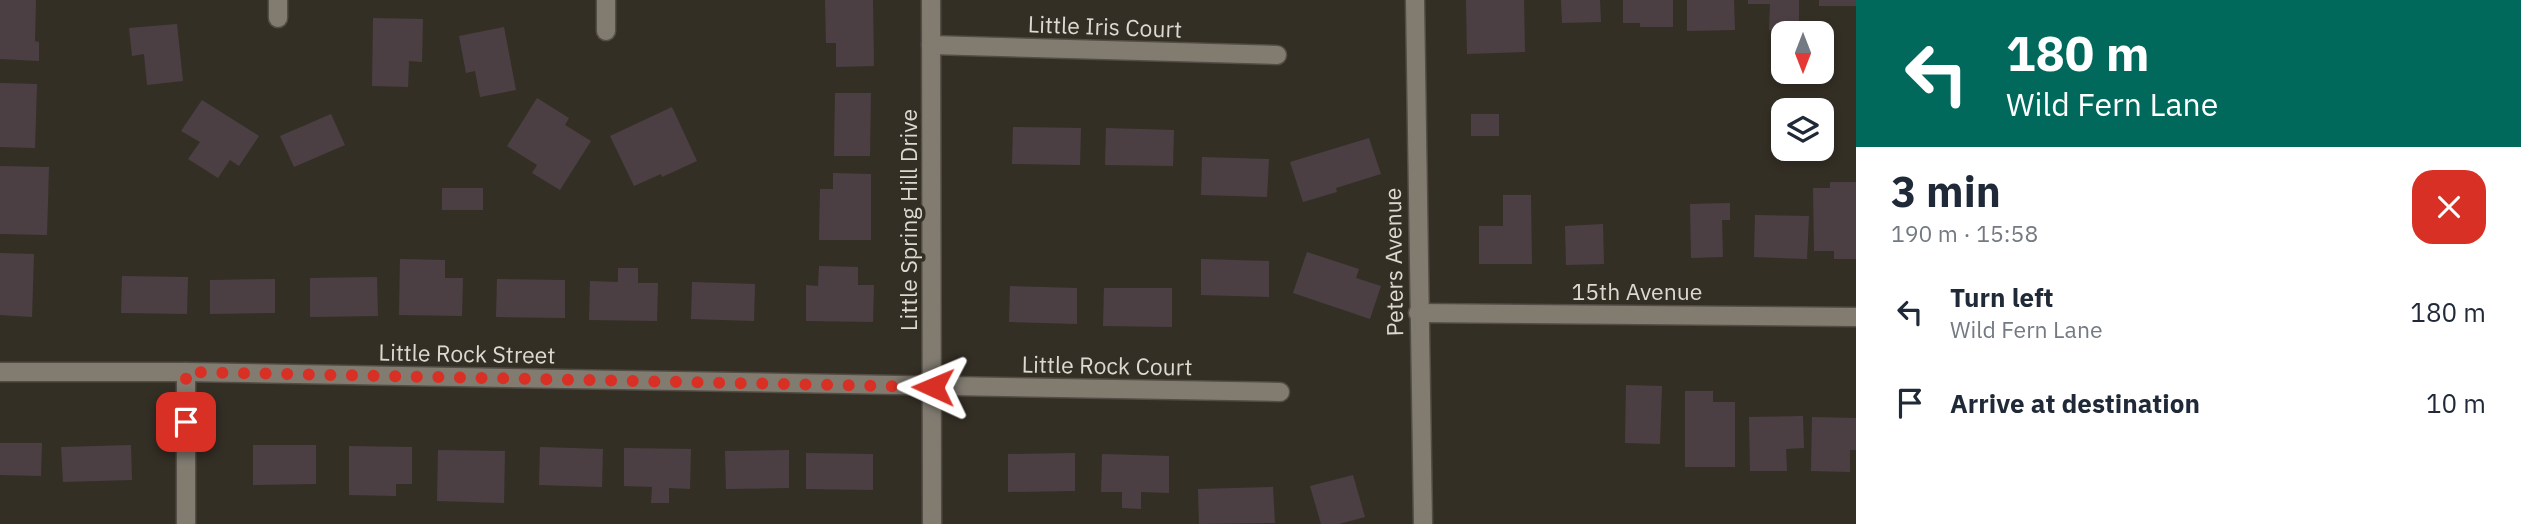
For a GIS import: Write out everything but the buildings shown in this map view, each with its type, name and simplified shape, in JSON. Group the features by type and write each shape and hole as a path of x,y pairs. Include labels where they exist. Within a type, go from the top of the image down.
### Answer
{"street":[{"path":"606,0 606,31"},
{"name":"Little Spring Hill Drive","path":"931,0 932,524"},
{"name":"Peters Avenue","path":"1415,0 1423,524"},
{"name":"Little Iris Court","path":"931,45 1277,55"},
{"name":"15th Avenue","path":"1418,313 1856,317"},
{"name":"Little Rock Street","path":"0,372 186,372 933,387"},
{"path":"186,372 186,524"},
{"name":"Little Rock Court","path":"933,387 1280,392"}],"route":[{"path":"186,422 186,372 933,387"}]}
